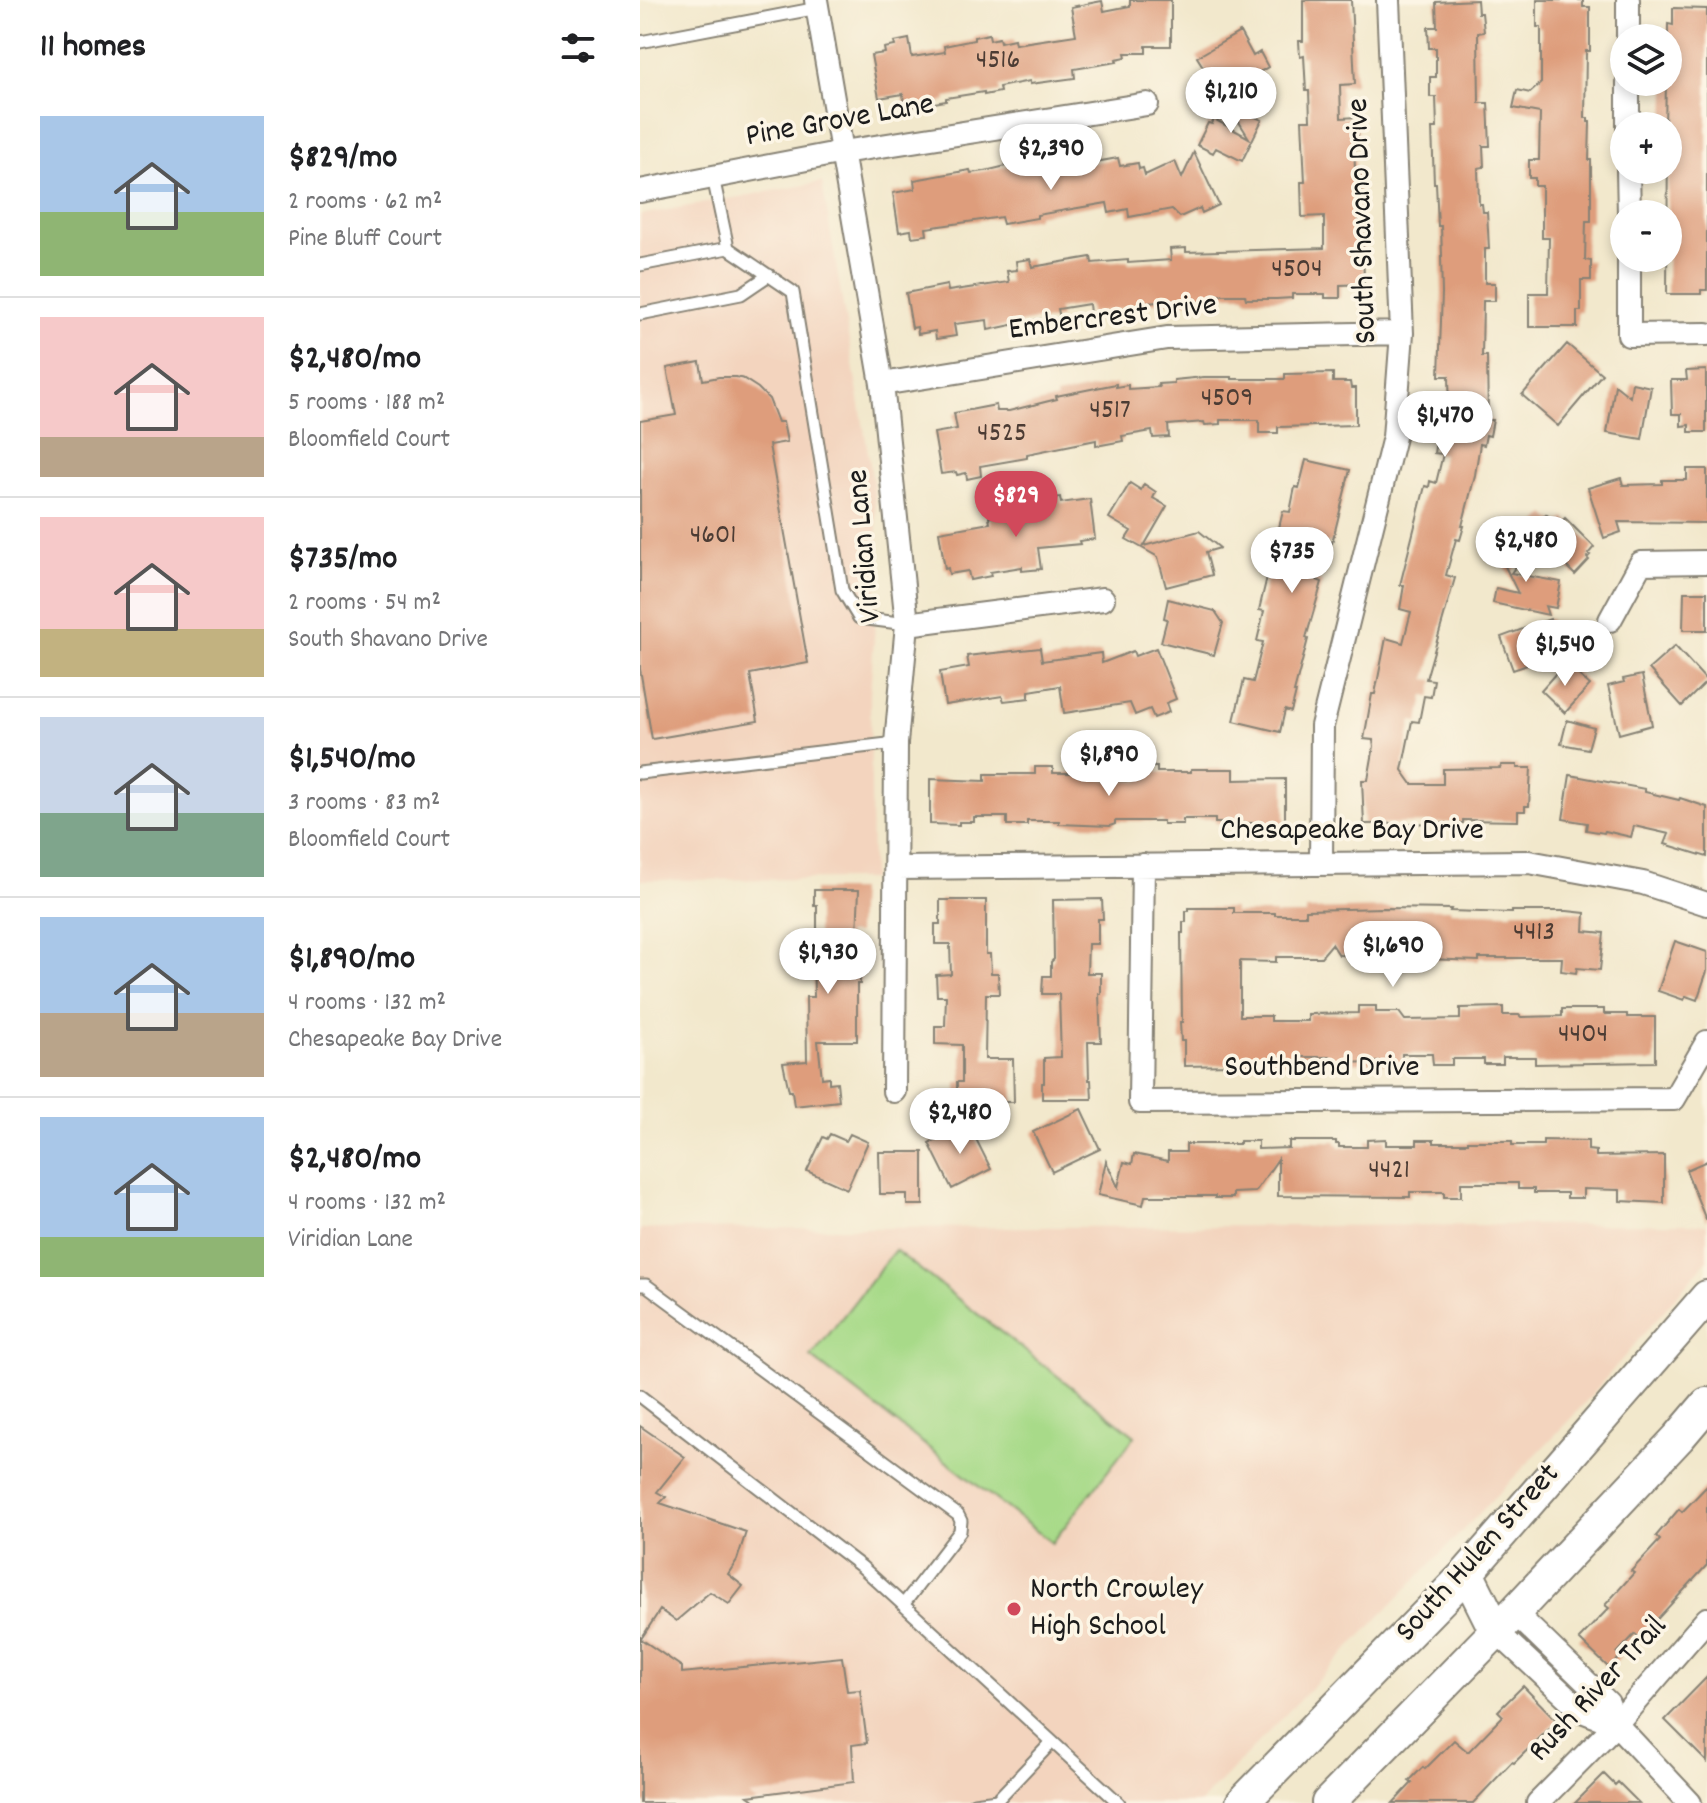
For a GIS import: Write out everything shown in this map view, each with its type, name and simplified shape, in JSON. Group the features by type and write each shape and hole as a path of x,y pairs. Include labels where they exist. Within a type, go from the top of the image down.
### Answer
{"main road":[{"name":"South Hulen Street","path":"1242,1803 1467,1573 1707,1297"},
{"name":"South Hulen Street","path":"1328,1803 1505,1622 1707,1404"},
{"path":"1467,1573 1505,1622"}],"street":[{"name":"South Shavano Drive","path":"1321,864 1322,726 1394,437 1402,333 1388,0"},
{"path":"1628,0 1628,24"},
{"name":"Viridian Lane","path":"817,4 882,384 907,624 896,743 894,1091"},
{"name":"Pine Grove Lane","path":"640,191 843,152 1147,104"},
{"path":"1629,272 1629,335 1707,334"},
{"name":"Embercrest Drive","path":"882,384 1167,338 1402,333"},
{"path":"1610,620 1641,563 1707,562"},
{"path":"907,624 1103,599"},
{"name":"Chesapeake Bay Drive","path":"897,868 1529,862 1643,883 1707,904"},
{"name":"Southbend Drive","path":"1143,865 1140,1102 1674,1099 1707,1042"},
{"name":"Rush River Trail","path":"1538,1803 1616,1724 1707,1619"},
{"path":"1505,1622 1582,1711 1616,1724 1690,1803"}],"lane":[{"path":"640,42 817,4"},
{"path":"713,177 728,248"},
{"path":"640,265 728,248 793,292 842,590 859,618 907,624"},
{"path":"640,314 741,294 769,275"},
{"path":"640,773 896,743"},
{"path":"640,1285 646,1285 958,1515 960,1531 903,1605"},
{"path":"640,1396 862,1567 1119,1803"},
{"path":"974,1803 1000,1801 1052,1742"}],"shaded area":[{"path":"822,182 873,482 878,541 870,695 872,879 640,880 640,215"},
{"name":"North Crowley High School","path":"1707,1224 1707,1260 1575,1414 1200,1803 640,1803 640,1229"}],"green space":[{"path":"895,1250 1135,1436 1052,1543 811,1357"}],"building":[{"path":"1130,0 1171,0 1171,46 1146,46 1146,53 1125,53 1126,57 1116,59 1117,62 1074,69 1075,78 1030,84 1030,81 999,87 1000,92 984,95 984,92 946,98 946,101 905,108 903,94 879,98 871,55 885,53 884,48 895,46 894,42 909,39 912,57 945,52 944,46 989,34 990,40 999,38 1000,42 1014,39 1015,44 1076,35 1071,7 1102,1 1104,11 1130,6"},
{"path":"1303,0 1351,0 1355,84 1340,85 1341,118 1357,117 1355,170 1360,170 1361,190 1357,190 1364,284 1340,285 1340,298 1325,298 1325,294 1292,294 1292,298 1276,299 1214,295 1215,302 1180,300 1090,313 1089,304 1058,309 1060,318 988,330 987,320 954,324 956,336 936,339 935,331 918,334 917,327 912,328 906,293 947,285 948,291 1009,282 1007,271 1017,270 1016,261 1030,259 1032,267 1091,257 1092,263 1128,260 1128,263 1171,260 1170,249 1186,248 1186,252 1324,248 1324,216 1302,217 1301,182 1305,182 1302,120 1310,120 1309,91 1306,91 1304,56 1300,57 1299,41 1303,41"},
{"path":"1477,0 1484,32 1478,33 1479,103 1488,103 1490,146 1483,146 1484,167 1478,168 1479,204 1482,204 1483,212 1487,212 1489,249 1485,249 1485,283 1495,283 1495,301 1483,301 1482,356 1487,356 1488,420 1493,420 1490,436 1486,435 1484,445 1480,444 1464,526 1460,540 1456,539 1446,575 1455,578 1426,679 1434,680 1431,697 1424,696 1419,722 1412,721 1402,770 1412,784 1443,784 1443,769 1500,768 1502,765 1531,768 1529,806 1525,806 1525,811 1518,811 1518,821 1364,824 1362,780 1368,780 1374,746 1373,740 1364,739 1372,694 1375,694 1386,638 1403,643 1411,612 1400,609 1404,585 1400,585 1425,486 1429,487 1430,481 1436,483 1443,454 1434,453 1438,428 1434,428 1436,411 1450,413 1449,376 1439,376 1442,256 1434,183 1432,128 1437,128 1436,97 1430,97 1430,77 1436,77 1436,48 1429,48 1428,27 1437,27 1436,2"},
{"path":"1537,0 1583,0 1583,7 1590,7 1585,118 1590,122 1591,221 1586,221 1585,260 1591,261 1591,280 1581,280 1581,311 1577,311 1577,327 1529,327 1529,293 1548,293 1549,238 1542,238 1542,186 1535,186 1535,178 1529,178 1529,160 1539,160 1540,113 1513,108 1517,90 1530,93 1541,83 1541,27 1537,27"},
{"path":"1673,8 1707,9 1707,290 1701,290 1701,294 1667,294 1667,272 1682,272 1682,200 1668,200 1668,184 1682,184 1682,112 1665,112 1666,96 1682,96 1682,24 1673,24"},
{"path":"1240,32 1253,56 1260,52 1268,67 1222,94 1197,57"},
{"path":"1228,104 1262,120 1242,161 1216,148 1213,153 1197,145 1208,123 1212,124 1214,119 1249,138"},
{"path":"1088,150 1090,163 1118,158 1120,166 1138,163 1145,175 1175,161 1182,178 1194,152 1219,205 1202,213 1200,208 1180,217 1172,209 1129,217 1128,209 1109,213 1107,203 1003,224 1001,217 926,228 927,235 912,237 911,230 899,232 893,193 915,189 914,180 970,170 971,173 985,171 1035,159 1036,165 1071,159 1070,153"},
{"path":"1567,344 1602,374 1558,426 1522,395"},
{"path":"700,362 703,380 736,377 758,388 769,399 778,422 783,422 787,442 769,445 808,663 750,674 758,721 652,739 640,669 640,421 676,415 667,368"},
{"path":"1706,370 1706,432 1689,432 1689,425 1681,426 1681,414 1672,414 1671,380 1687,380 1686,371"},
{"path":"1333,373 1333,382 1350,382 1351,388 1356,388 1356,425 1278,427 1278,433 1259,433 1259,420 1168,425 1169,437 1153,438 1152,431 1122,436 1123,441 1096,446 1096,440 1027,454 1027,458 980,466 981,476 967,479 966,473 941,474 934,433 957,429 954,413 996,405 997,411 1009,411 1057,399 1056,396 1116,384 1116,387 1128,385 1128,389 1159,387 1158,384 1174,383 1174,380 1204,377 1285,379 1285,374"},
{"path":"1632,383 1651,387 1642,439 1607,433 1615,385 1630,397"},
{"path":"1306,460 1350,470 1332,543 1327,542 1317,580 1322,582 1306,638 1291,712 1285,710 1280,732 1234,721 1244,680 1253,682 1263,642 1257,641 1264,611 1259,610 1283,511 1290,512 1295,487 1299,488"},
{"path":"1687,469 1707,469 1707,523 1618,522 1621,532 1604,538 1588,488 1621,478 1623,485 1687,480"},
{"path":"1130,483 1141,490 1144,484 1156,492 1153,498 1167,506 1144,546 1199,531 1220,548 1206,552 1212,575 1166,587 1158,557 1126,539 1131,531 1109,518"},
{"path":"1060,497 1061,503 1090,499 1095,539 1079,541 1080,544 1038,548 1041,569 1022,571 1022,567 990,572 991,576 970,580 968,571 949,574 948,568 945,569 939,532 990,523 989,517 1046,509 1045,499"},
{"path":"1546,514 1558,525 1565,518 1594,547 1588,554 1589,560 1575,575 1530,530"},
{"path":"1515,535 1531,546 1511,573 1561,582 1556,608 1545,606 1548,615 1493,603 1496,588 1518,593 1500,556"},
{"path":"1684,592 1707,592 1707,630 1683,630"},
{"path":"1168,599 1215,611 1223,623 1214,655 1161,642"},
{"path":"1550,619 1562,653 1513,670 1501,637"},
{"path":"1675,646 1707,681 1682,706 1649,669"},
{"path":"1040,648 1042,661 1101,653 1102,663 1133,651 1135,656 1156,648 1176,699 1166,703 1169,712 1154,718 1150,709 1135,715 1130,703 1064,713 1060,686 1029,691 1029,698 1004,701 1002,696 945,705 940,672 969,667 967,656"},
{"path":"1565,663 1590,685 1565,713 1541,690"},
{"path":"1642,675 1652,725 1619,734 1608,686"},
{"path":"1567,720 1594,728 1588,749 1561,744"},
{"path":"1035,767 1053,767 1053,773 1102,776 1101,780 1140,781 1140,767 1157,767 1157,772 1234,769 1234,780 1285,779 1285,823 1215,823 1215,819 1183,819 1183,824 1115,821 1110,826 1027,821 1027,825 1007,825 1007,817 974,817 974,822 959,822 959,825 930,824 930,779 985,781 985,774 1035,774"},
{"path":"1570,775 1645,789 1645,792 1707,807 1707,857 1665,844 1669,834 1634,826 1631,837 1586,830 1587,823 1563,819"},
{"path":"814,890 859,890 857,934 846,934 846,965 860,965 857,1041 818,1041 822,1078 829,1077 829,1083 837,1082 839,1101 794,1106 783,1063 807,1061 806,997 814,997 813,942 817,942"},
{"path":"1102,899 1103,919 1098,919 1098,944 1088,944 1087,973 1101,973 1101,1042 1088,1042 1092,1099 1042,1099 1044,1058 1061,1057 1059,994 1042,994 1043,976 1051,976 1051,962 1054,959 1053,900"},
{"path":"940,900 986,900 986,954 990,954 991,973 998,973 999,994 986,994 985,1059 1013,1059 1014,1102 957,1102 957,1082 962,1082 962,1045 935,1044 935,1026 945,1026 946,996 937,996 936,975 951,974 950,944 935,944 935,924 940,924"},
{"path":"1189,908 1234,908 1234,913 1275,915 1306,915 1306,910 1384,908 1585,913 1584,931 1604,933 1600,970 1577,968 1576,973 1561,971 1562,958 1479,958 1479,961 1339,955 1332,944 1321,957 1276,957 1276,962 1240,961 1240,1016 1271,1016 1271,1021 1308,1021 1308,1014 1358,1013 1358,1006 1376,1006 1376,1012 1399,1012 1405,1020 1460,1019 1460,1008 1503,1007 1503,1015 1521,1017 1562,1016 1562,1009 1604,1009 1604,1014 1655,1017 1655,1062 1535,1064 1535,1057 1503,1057 1503,1064 1484,1064 1484,1059 1452,1059 1452,1065 1433,1065 1432,1054 1402,1054 1402,1064 1330,1063 1330,1057 1300,1057 1300,1062 1284,1064 1184,1066 1180,1022 1181,933"},
{"path":"1675,941 1707,952 1707,971 1697,1000 1686,996 1684,1000 1658,991"},
{"path":"1081,1109 1100,1149 1052,1172 1033,1132"},
{"path":"968,1123 991,1169 952,1189 929,1143"},
{"path":"830,1134 846,1141 850,1134 868,1142 847,1189 807,1171 823,1137 827,1139"},
{"path":"1386,1139 1386,1145 1417,1145 1417,1140 1434,1140 1434,1143 1512,1141 1512,1145 1543,1145 1543,1140 1588,1141 1588,1150 1596,1151 1596,1156 1664,1155 1664,1203 1620,1201 1620,1190 1583,1189 1583,1198 1567,1198 1567,1193 1534,1193 1534,1189 1518,1189 1518,1183 1461,1183 1461,1197 1444,1197 1444,1192 1410,1192 1410,1197 1278,1196 1278,1159 1255,1192 1233,1193 1233,1198 1145,1196 1143,1205 1098,1195 1106,1161 1118,1187 1124,1162 1132,1164 1134,1154 1168,1161 1168,1152 1186,1152 1186,1144 1258,1141 1258,1149 1289,1148 1289,1141 1336,1141 1339,1147 1367,1147 1367,1140"},
{"path":"879,1152 923,1152 923,1205 907,1205 907,1194 880,1194"},
{"path":"1707,1161 1707,1220 1706,1220 1686,1170"},
{"path":"640,1426 685,1457 657,1492 666,1497 660,1503 746,1532 737,1560 728,1574 743,1586 729,1604 710,1592 676,1621 660,1610 641,1639 682,1667 682,1673 842,1657 847,1691 860,1690 867,1743 852,1745 854,1782 748,1796 758,1803 640,1803"},
{"path":"1707,1486 1707,1565 1640,1638 1635,1634 1617,1653 1620,1657 1609,1668 1579,1639 1609,1608 1605,1605 1660,1540 1656,1536 1679,1509 1682,1512"},
{"path":"1707,1677 1707,1762 1665,1720"},
{"path":"1523,1686 1557,1721 1473,1803 1393,1803 1412,1783 1409,1781 1454,1740 1468,1752 1503,1716 1498,1711"},
{"path":"1604,1774 1615,1785 1618,1782 1639,1803 1575,1803"}],"place":[{"name":"North Crowley High School","path":"1014,1609"}]}
